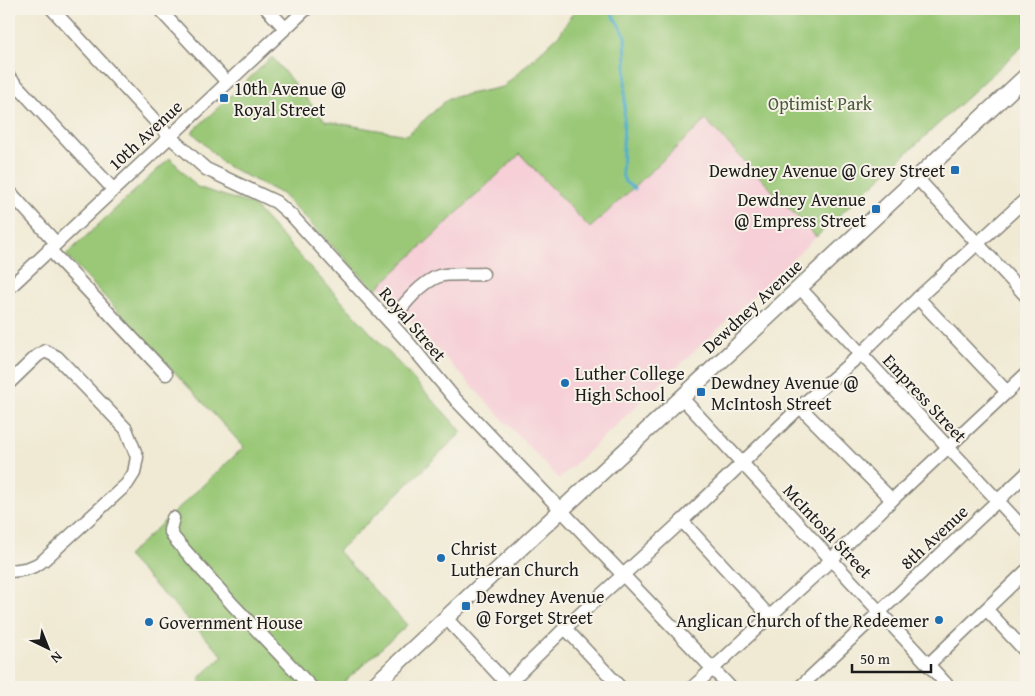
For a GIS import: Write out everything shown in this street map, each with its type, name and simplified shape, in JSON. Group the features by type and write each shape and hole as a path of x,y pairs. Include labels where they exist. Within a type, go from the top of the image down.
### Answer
{"main road":[{"name":"Dewdney Avenue","path":"372,687 1026,76"}],"street":[{"name":"Royal Street","path":"52,9 170,136 206,169 276,202 293,217 390,322 456,400 730,687"},
{"path":"159,9 227,82"},
{"path":"267,9 285,28"},
{"name":"10th Avenue","path":"9,288 306,9"},
{"path":"9,77 113,189"},
{"path":"917,178 1026,296"},
{"path":"9,191 52,246 166,374"},
{"path":"446,618 507,686 566,628 682,522 800,407 861,354 918,298 1026,199"},
{"path":"390,322 404,304 421,288 439,276 483,274"},
{"name":"Empress Street","path":"800,288 1026,531"},
{"path":"918,298 1006,392"},
{"path":"9,383 37,356 45,352 56,357 126,429 137,457 134,473 127,484 42,562 28,569 9,571"},
{"path":"693,687 831,560 1026,374"},
{"name":"McIntosh Street","path":"682,398 949,687"},
{"path":"800,407 892,500"},
{"name":"8th Avenue","path":"800,687 1026,474"},
{"path":"173,518 170,530 174,538 233,605 312,687"},
{"path":"682,522 770,617"},
{"path":"928,664 1026,571"},
{"path":"987,610 1026,652"},
{"path":"566,628 620,687"}],"shaded area":[{"name":"Luther College High School","path":"706,120 816,237 559,479 378,286 520,154 590,228"}],"green space":[{"name":"Optimist Park","path":"575,9 1026,9 1026,43 816,237 706,120 590,228 520,154 375,290 282,194 225,165 192,132 272,57 325,121 407,135 449,98 503,87 560,34"},
{"path":"170,158 197,187 253,205 462,432 338,551 407,625 339,687 206,687 198,679 223,656 127,556 244,447 66,255"}],"waterway":[{"path":"609,9 625,35 626,65 622,174 625,182 635,189"}],"place":[{"name":"10th Avenue @ Royal Street","path":"224,98"},
{"name":"Dewdney Avenue @ Grey Street","path":"955,170"},
{"name":"Dewdney Avenue @ Empress Street","path":"876,209"},
{"name":"Luther College High School","path":"565,383"},
{"name":"Dewdney Avenue @ McIntosh Street","path":"701,392"},
{"name":"Christ Lutheran Church","path":"441,558"},
{"name":"Dewdney Avenue @ Forget Street","path":"466,606"},
{"name":"Anglican Church of the Redeemer","path":"939,620"},
{"name":"Government House","path":"149,622"}]}
